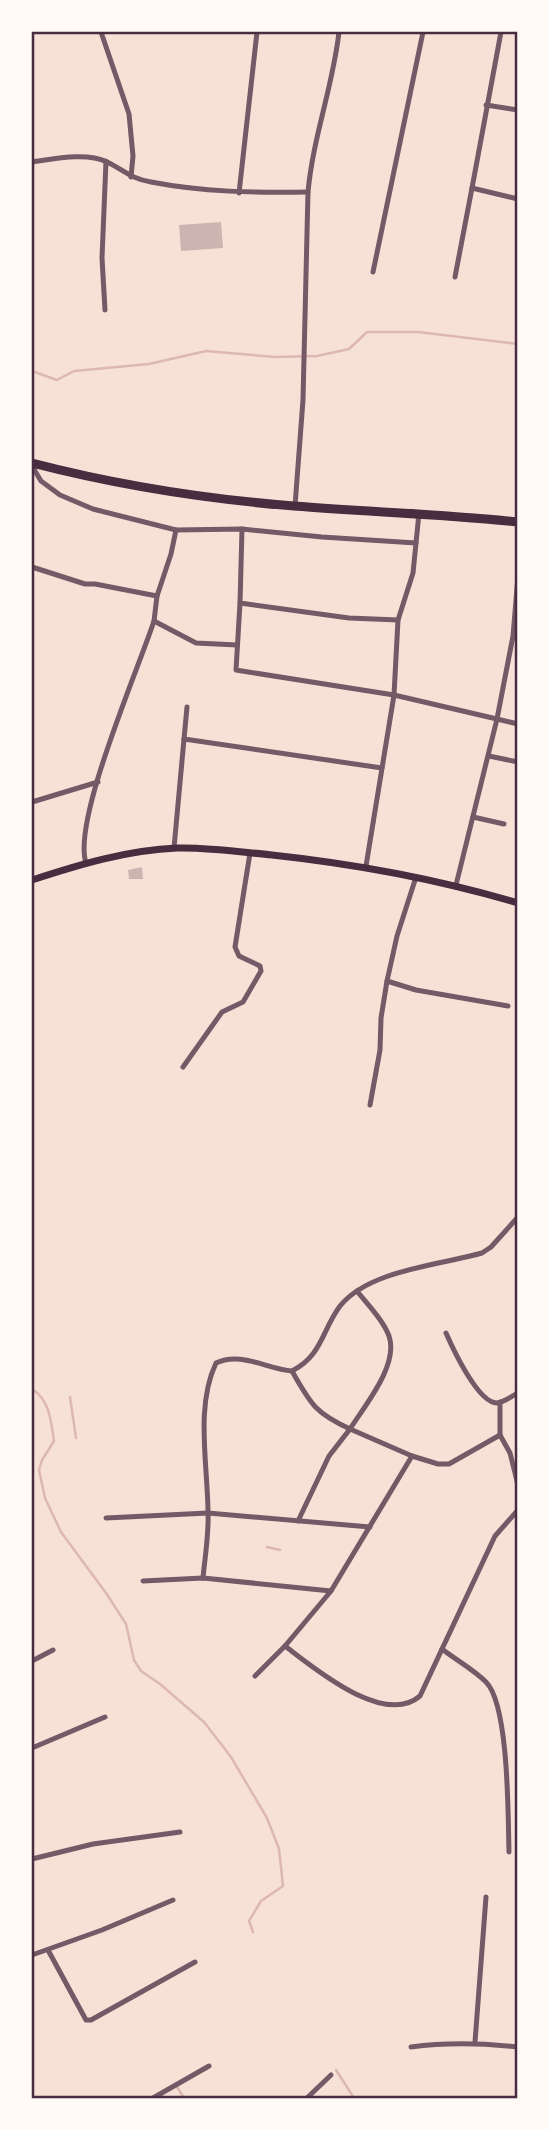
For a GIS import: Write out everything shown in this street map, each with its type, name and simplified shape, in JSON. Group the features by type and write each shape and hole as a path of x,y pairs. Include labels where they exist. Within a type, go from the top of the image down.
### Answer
{"highway":[{"path":"32,463 146,488 295,506 517,522"}],"main road":[{"path":"32,880 86,863 174,848 207,848 366,866 517,902"}],"street":[{"path":"101,32 130,114 133,156 131,177"},
{"path":"239,193 257,32"},
{"path":"295,506 303,400 308,192 310,172 335,64 339,32"},
{"path":"373,272 423,32"},
{"path":"456,276 486,105 502,32"},
{"path":"486,105 517,110"},
{"path":"32,162 89,158 106,161 131,177 186,189 239,193 308,192"},
{"path":"105,310 102,258 106,161"},
{"path":"472,188 517,199"},
{"path":"32,463 41,481 60,495 93,509 176,530 242,529 416,543"},
{"path":"366,866 394,695 398,620 413,573 419,513"},
{"path":"242,529 236,670 394,695 517,724"},
{"path":"86,863 83,834 98,782 154,621 157,596 176,530"},
{"path":"32,567 85,584 95,583 157,596"},
{"path":"456,886 497,719 513,636 517,576"},
{"path":"240,603 349,618 398,620"},
{"path":"154,621 196,643 237,645"},
{"path":"174,848 187,707"},
{"path":"184,739 382,768"},
{"path":"489,756 517,762"},
{"path":"32,802 98,782"},
{"path":"473,817 504,824"},
{"path":"183,1067 222,1012 243,1002 261,971 260,965 239,956 235,947 250,853"},
{"path":"370,1105 380,1049 381,1018 387,981 397,936 416,877"},
{"path":"387,981 428,993 508,1006"},
{"path":"203,1578 208,1513 205,1475 206,1392 216,1363 224,1359 238,1358 277,1370 292,1371 310,1358 323,1341 341,1305 357,1291 391,1276 482,1253 491,1247 517,1217"},
{"path":"298,1521 329,1455 350,1429 389,1366 390,1338 357,1291"},
{"path":"446,1333 476,1387 489,1400 500,1402 517,1393"},
{"path":"292,1371 315,1408 326,1418 412,1456 438,1464 449,1464 500,1435"},
{"path":"500,1402 500,1435 510,1453 517,1485"},
{"path":"255,1676 285,1646 331,1591 412,1456"},
{"path":"285,1646 325,1677 380,1703 403,1705 414,1702 420,1696 495,1536 517,1510"},
{"path":"106,1518 208,1513 370,1527"},
{"path":"143,1581 203,1578 331,1591"},
{"path":"442,1649 487,1682 494,1694 498,1707 507,1793 509,1852"},
{"path":"32,1661 53,1650"},
{"path":"32,1748 105,1717"},
{"path":"507,1793 517,1791"},
{"path":"32,1859 93,1844 180,1832"},
{"path":"475,2042 486,1897"},
{"path":"32,1955 102,1930 173,1899"},
{"path":"48,1950 86,2020 91,2020 195,1962"},
{"path":"411,2047 475,2042 517,2047"},
{"path":"153,2098 209,2066"},
{"path":"307,2098 331,2075"}],"building":[{"path":"221,222 223,248 181,251 179,225"},
{"path":"142,867 143,879 129,879 128,870"}],"waterway":[{"path":"32,371 57,380 74,371 149,364 206,351 275,357 317,356 349,349 367,332 418,332 518,344"},
{"path":"32,1389 43,1399 50,1419 54,1441 39,1470 45,1498 61,1532 126,1624 134,1660 141,1671 204,1722 231,1757 267,1818 279,1849 283,1886 261,1901 249,1921 253,1932"},
{"path":"70,1397 76,1438"},
{"path":"267,1547 280,1550"},
{"path":"336,2070 354,2098"},
{"path":"177,2087 184,2098"}]}
